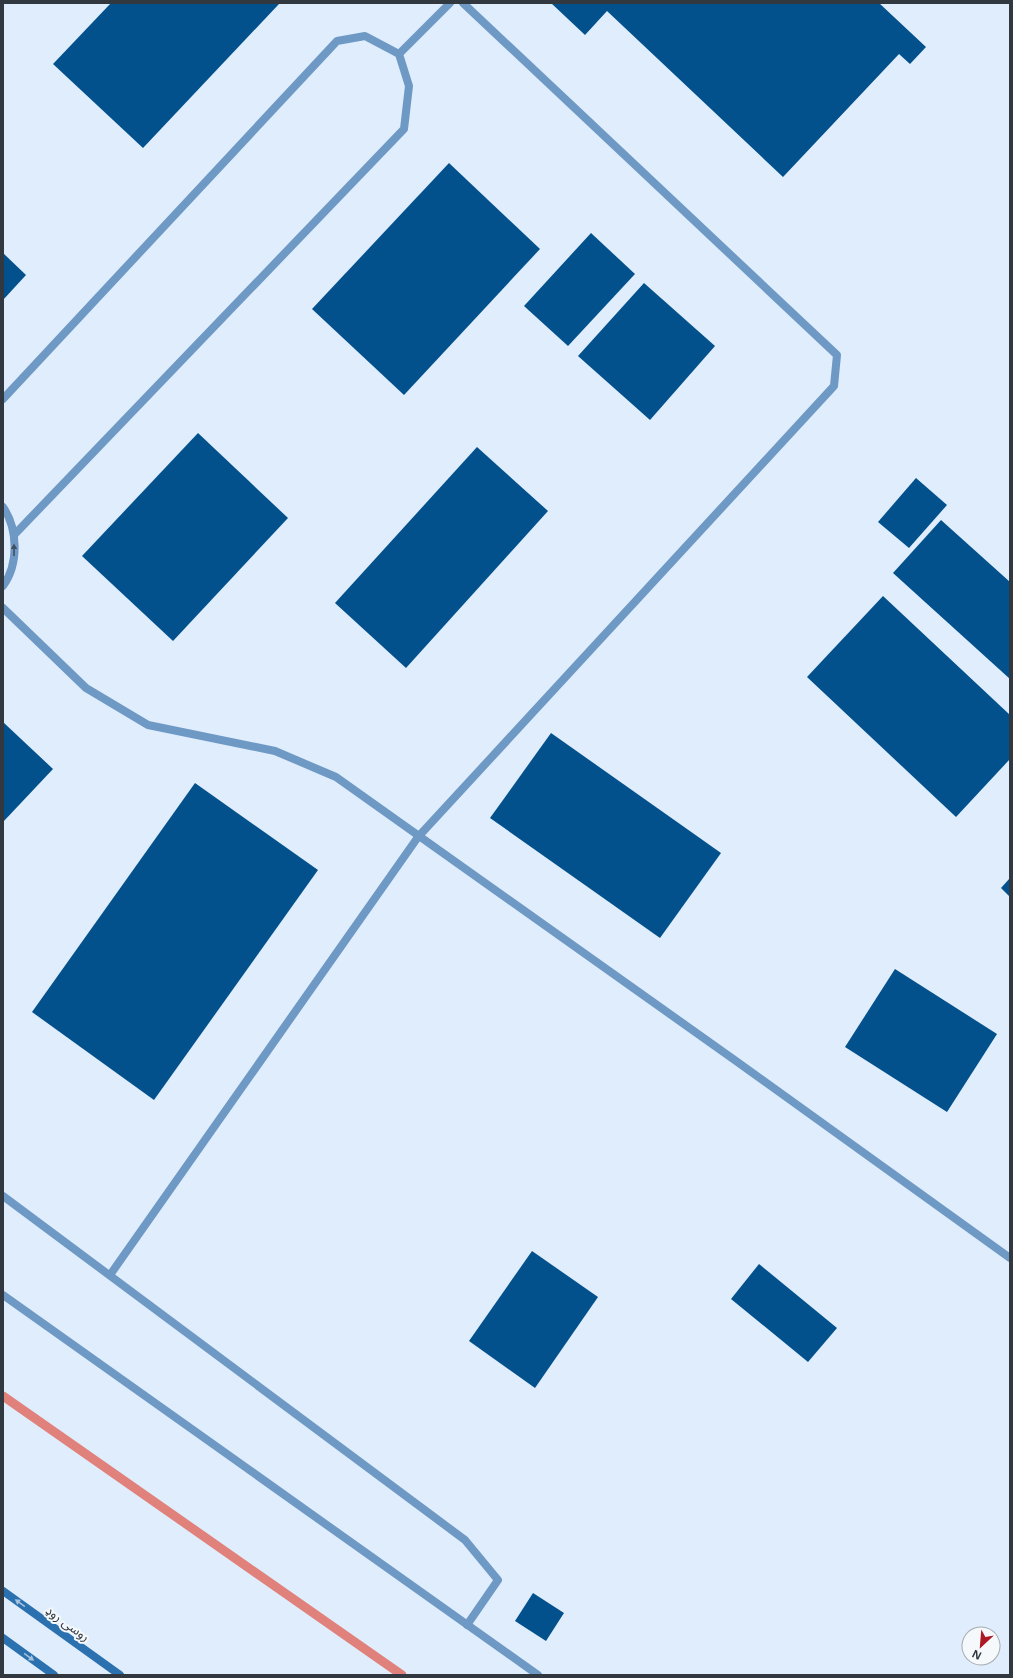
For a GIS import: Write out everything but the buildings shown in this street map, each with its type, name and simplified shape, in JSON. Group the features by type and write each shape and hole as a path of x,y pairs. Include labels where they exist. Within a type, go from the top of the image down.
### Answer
{"main road":[{"name":"روسی روډ","path":"3,1592 120,1675"},
{"path":"3,1638 54,1675"}],"lane":[{"path":"399,54 450,3"},
{"path":"110,1275 418,836 834,386 837,355 463,3"},
{"path":"3,399 337,41 365,36 399,54 409,86 404,129 14,536"},
{"path":"3,507 8,514 14,536 14,559 7,581 3,586"},
{"path":"3,608 86,688 148,725 274,751 336,777 1010,1258"},
{"path":"3,1196 465,1540 498,1580 467,1626"},
{"path":"3,1295 538,1675"}],"waterway":[{"path":"3,1396 402,1675"}]}
